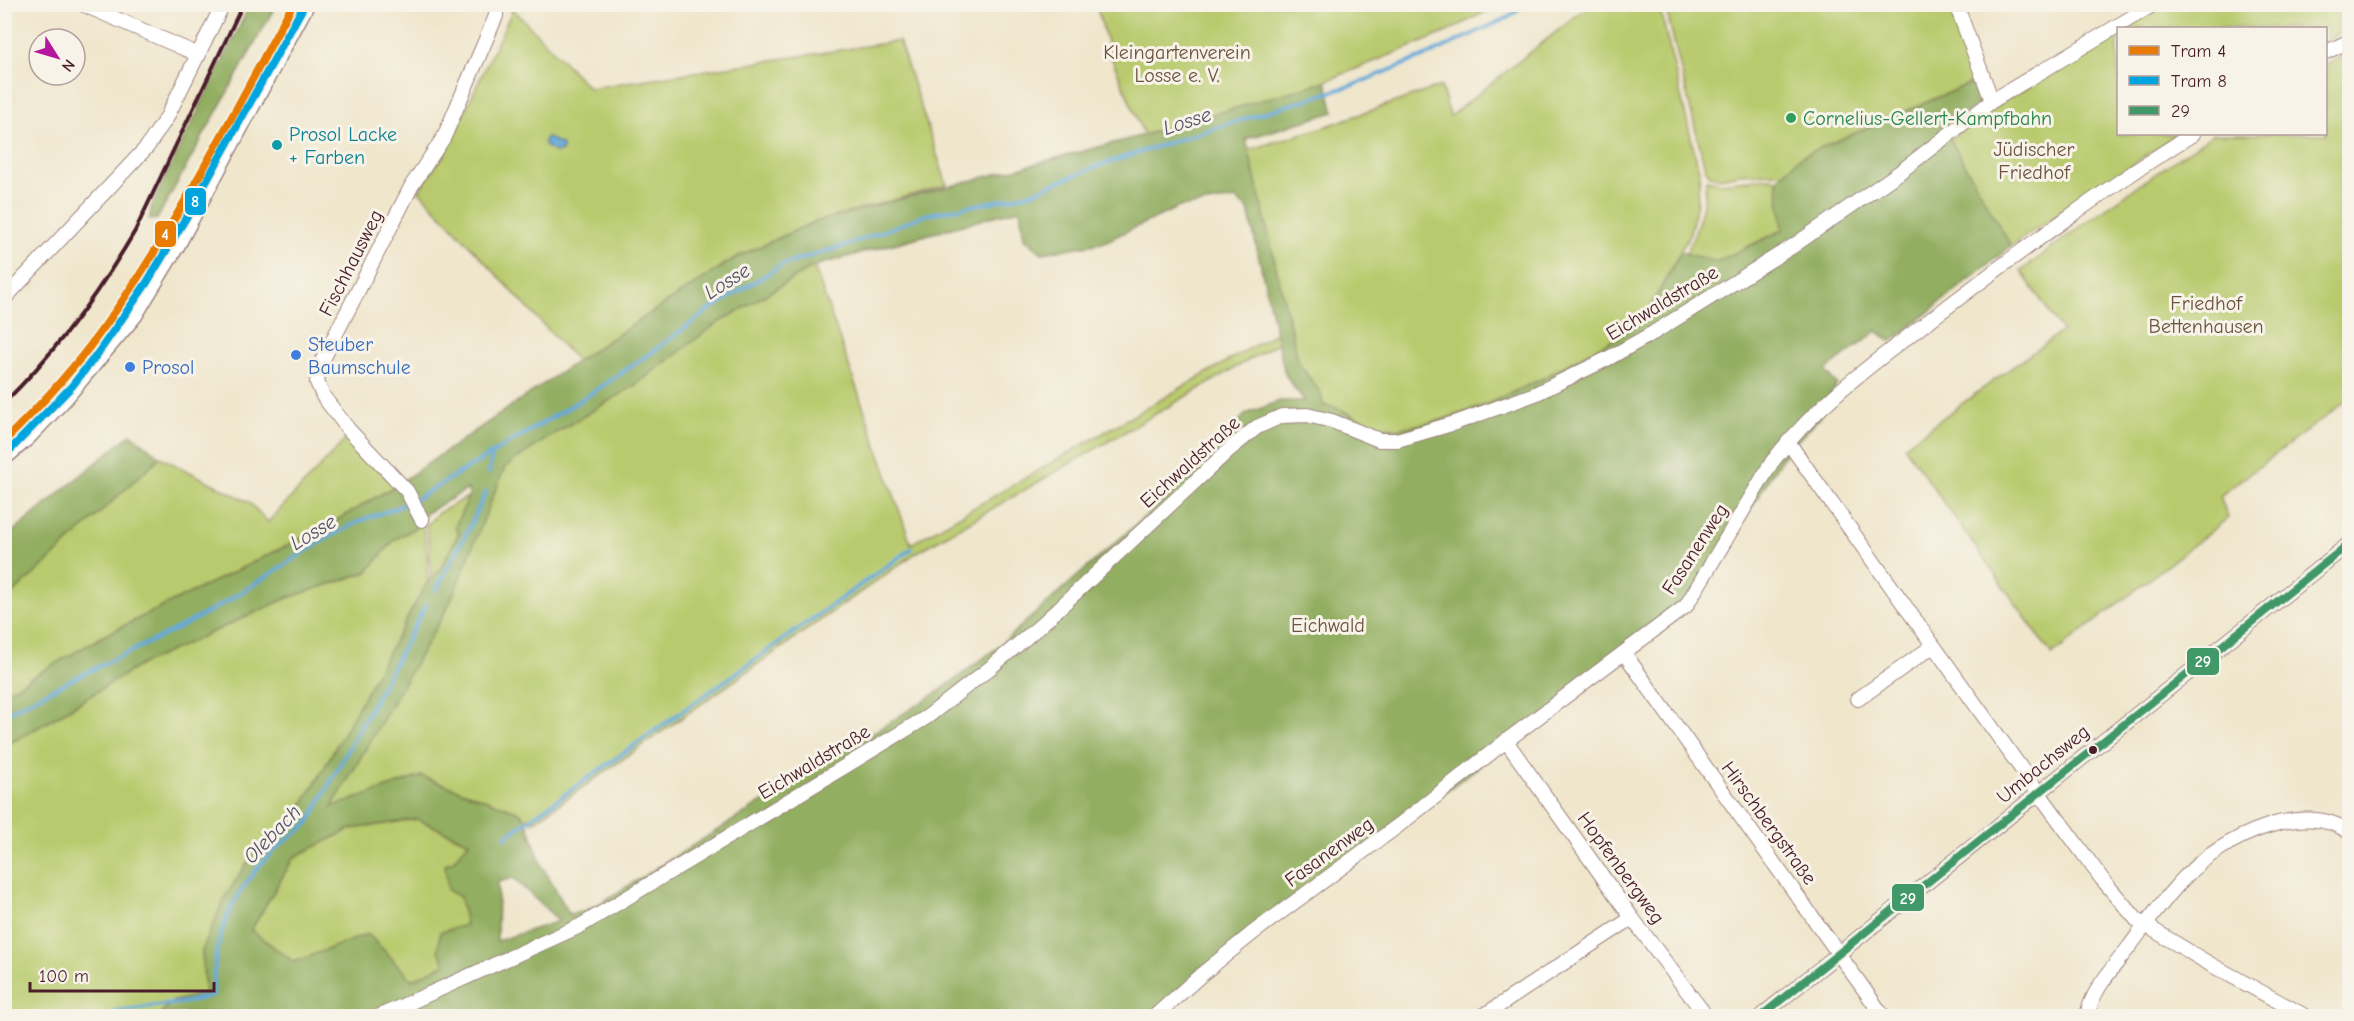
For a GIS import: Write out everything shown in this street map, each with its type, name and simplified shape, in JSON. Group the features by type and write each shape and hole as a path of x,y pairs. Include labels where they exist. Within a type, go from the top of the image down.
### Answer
{"main road":[{"path":"4,456 26,437 64,397 133,315 176,244 305,4"}],"street":[{"path":"82,4 199,56"},
{"path":"4,299 147,147 167,117 223,4"},
{"name":"Fischhausweg","path":"422,520 407,491 349,430 323,396 317,382 320,365 412,185 444,137 496,16 496,4"},
{"path":"1956,4 1992,101"},
{"name":"Eichwaldstraße","path":"380,1017 580,926 927,717 990,668 1041,624 1230,449 1257,427 1282,416 1307,414 1332,421 1379,440 1397,440 1455,423 1535,394 1607,359 1653,333 1793,246 1900,172 1992,101 2154,4"},
{"path":"2327,51 2349,40"},
{"name":"Fasanenweg","path":"1155,1017 1202,974 1254,932 1399,825 1506,741 1686,606 1757,486 1788,442 1855,377 2016,254 2192,135"},
{"path":"1788,442 2038,792 2102,879 2137,920 2305,1017"},
{"name":"Umbachsweg","path":"1761,1017 2349,543"},
{"path":"1858,699 1933,646"},
{"name":"Hirschbergstraße","path":"1624,653 1882,1017"},
{"name":"Hopfenbergweg","path":"1506,741 1632,918 1706,1017"},
{"path":"2087,1017 2097,990 2145,926 2186,875 2213,852 2252,833 2288,821 2309,819 2333,823 2349,833"},
{"path":"1483,1017 1632,918"}],"green space":[{"path":"250,5 276,5 157,219 149,220 152,204"},
{"name":"Kleingartenverein Losse e. V.","path":"1096,5 1498,5 1447,32 1326,81 1144,135 1112,59"},
{"path":"1590,5 1659,5 1700,175 1690,233 1642,323 1540,380 1481,407 1435,422 1397,429 1368,423 1337,408 1322,405 1321,393 1299,364 1248,150 1324,127 1441,86 1450,116"},
{"name":"Cornelius-Gellert-Kampfbahn","path":"1665,5 1948,5 1978,80 1802,156 1783,173 1739,174 1721,178 1710,175 1705,168"},
{"path":"2164,5 2349,5 2349,29 2327,39 2327,27 2127,27"},
{"path":"513,9 589,88 899,41 947,185 814,222 735,258 577,361 419,191 446,151"},
{"name":"Jüdischer Friedhof","path":"2117,33 2117,135 2177,135 2011,246 1950,139 1981,115"},
{"name":"Friedhof Bettenhausen","path":"2349,53 2349,399 2220,496 2228,518 2052,655 1904,446 2062,331 2021,271 2092,218 2212,135 2327,135 2327,64"},
{"name":"Eichwald","path":"1978,80 1985,98 1945,130 2011,246 1891,342 1877,331 1825,371 1837,384 1818,419 1783,456 1689,608 1259,932 1160,1016 255,1016 231,1013 159,1015 172,1002 205,993 202,951 226,895 252,856 290,825 319,777 428,581 439,571 459,533 455,527 469,496 468,489 426,513 422,524 394,540 367,572 287,598 140,665 5,746 4,693 107,634 327,526 395,486 577,361 735,258 814,222 1144,135 1326,81 1334,112 1246,139 1299,364 1321,393 1323,405 1337,408 1368,423 1397,429 1435,422 1481,407 1540,380 1642,323 1681,252 1716,262 1783,230 1777,179 1802,156","holes":["1235,199 1248,209 1285,374 1305,401 1280,401 1246,414 1175,490 994,650 938,692 601,903 570,915 541,864 526,819 519,812 421,776 332,807 449,605 505,467 554,434 637,384 713,326 814,266 1020,209 1024,238 1042,253 1102,243 1179,207","417,819 469,842 453,861 445,864 448,890 460,897 466,925 440,932 438,950 445,964 412,980 368,934 294,962 251,930 294,857 351,829","513,878 559,921 497,941 498,882"]},
{"path":"1777,179 1783,230 1716,262 1686,254 1700,218 1706,180 1721,183"},
{"path":"814,266 911,544 1276,333 1278,343 916,553 532,823 529,817 526,819 519,812 421,776 331,808 449,605 504,467 637,384 713,326"},
{"path":"131,434 160,457 5,601 5,538"},
{"path":"348,437 395,486 327,526 107,634 5,693 5,601 160,457 249,502 268,522"},
{"path":"469,496 455,527 459,533 439,571 431,578 430,548 426,526 438,513"},
{"path":"422,524 427,549 428,581 426,586 290,825 252,856 202,951 205,993 172,1002 159,1015 5,1016 4,746 140,665 287,598 367,572 394,540"},
{"path":"417,819 469,842 453,861 466,925 445,964 412,980 368,935 294,962 251,930 294,857 351,829"}],"water":[{"path":"547,137 562,145 562,151 556,153 545,146 544,141"}],"waterway":[{"name":"Losse","path":"416,499 586,397 712,308 782,265 850,244 925,215 1026,195 1095,167 1356,84 1430,54 1509,17 1525,4"},
{"name":"Olebach","path":"489,473 492,453"},
{"name":"Olebach","path":"436,590 486,492"},
{"name":"Losse","path":"4,715 235,597 340,531 409,502"},
{"path":"505,837 911,549"},
{"name":"Olebach","path":"110,1016 116,1011 187,1002 213,995 216,954 220,936 234,902 270,854 309,822 426,605"}],"railway":[{"path":"4,403 42,363 76,321 135,231 243,4"}],"tram line":[{"name":"4","path":"4,441 80,359 119,306 198,179 293,4"},
{"name":"8","path":"11,449 72,386 146,284 190,211 302,9"}],"transit line":[{"name":"29","path":"1761,1016 2350,543"}],"place":[{"name":"Cornelius-Gellert-Kampfbahn","path":"1791,118"},
{"name":"Prosol Lacke + Farben","path":"277,145"},
{"name":"Steuber Baumschule","path":"296,355"},
{"name":"Prosol","path":"130,367"}]}
